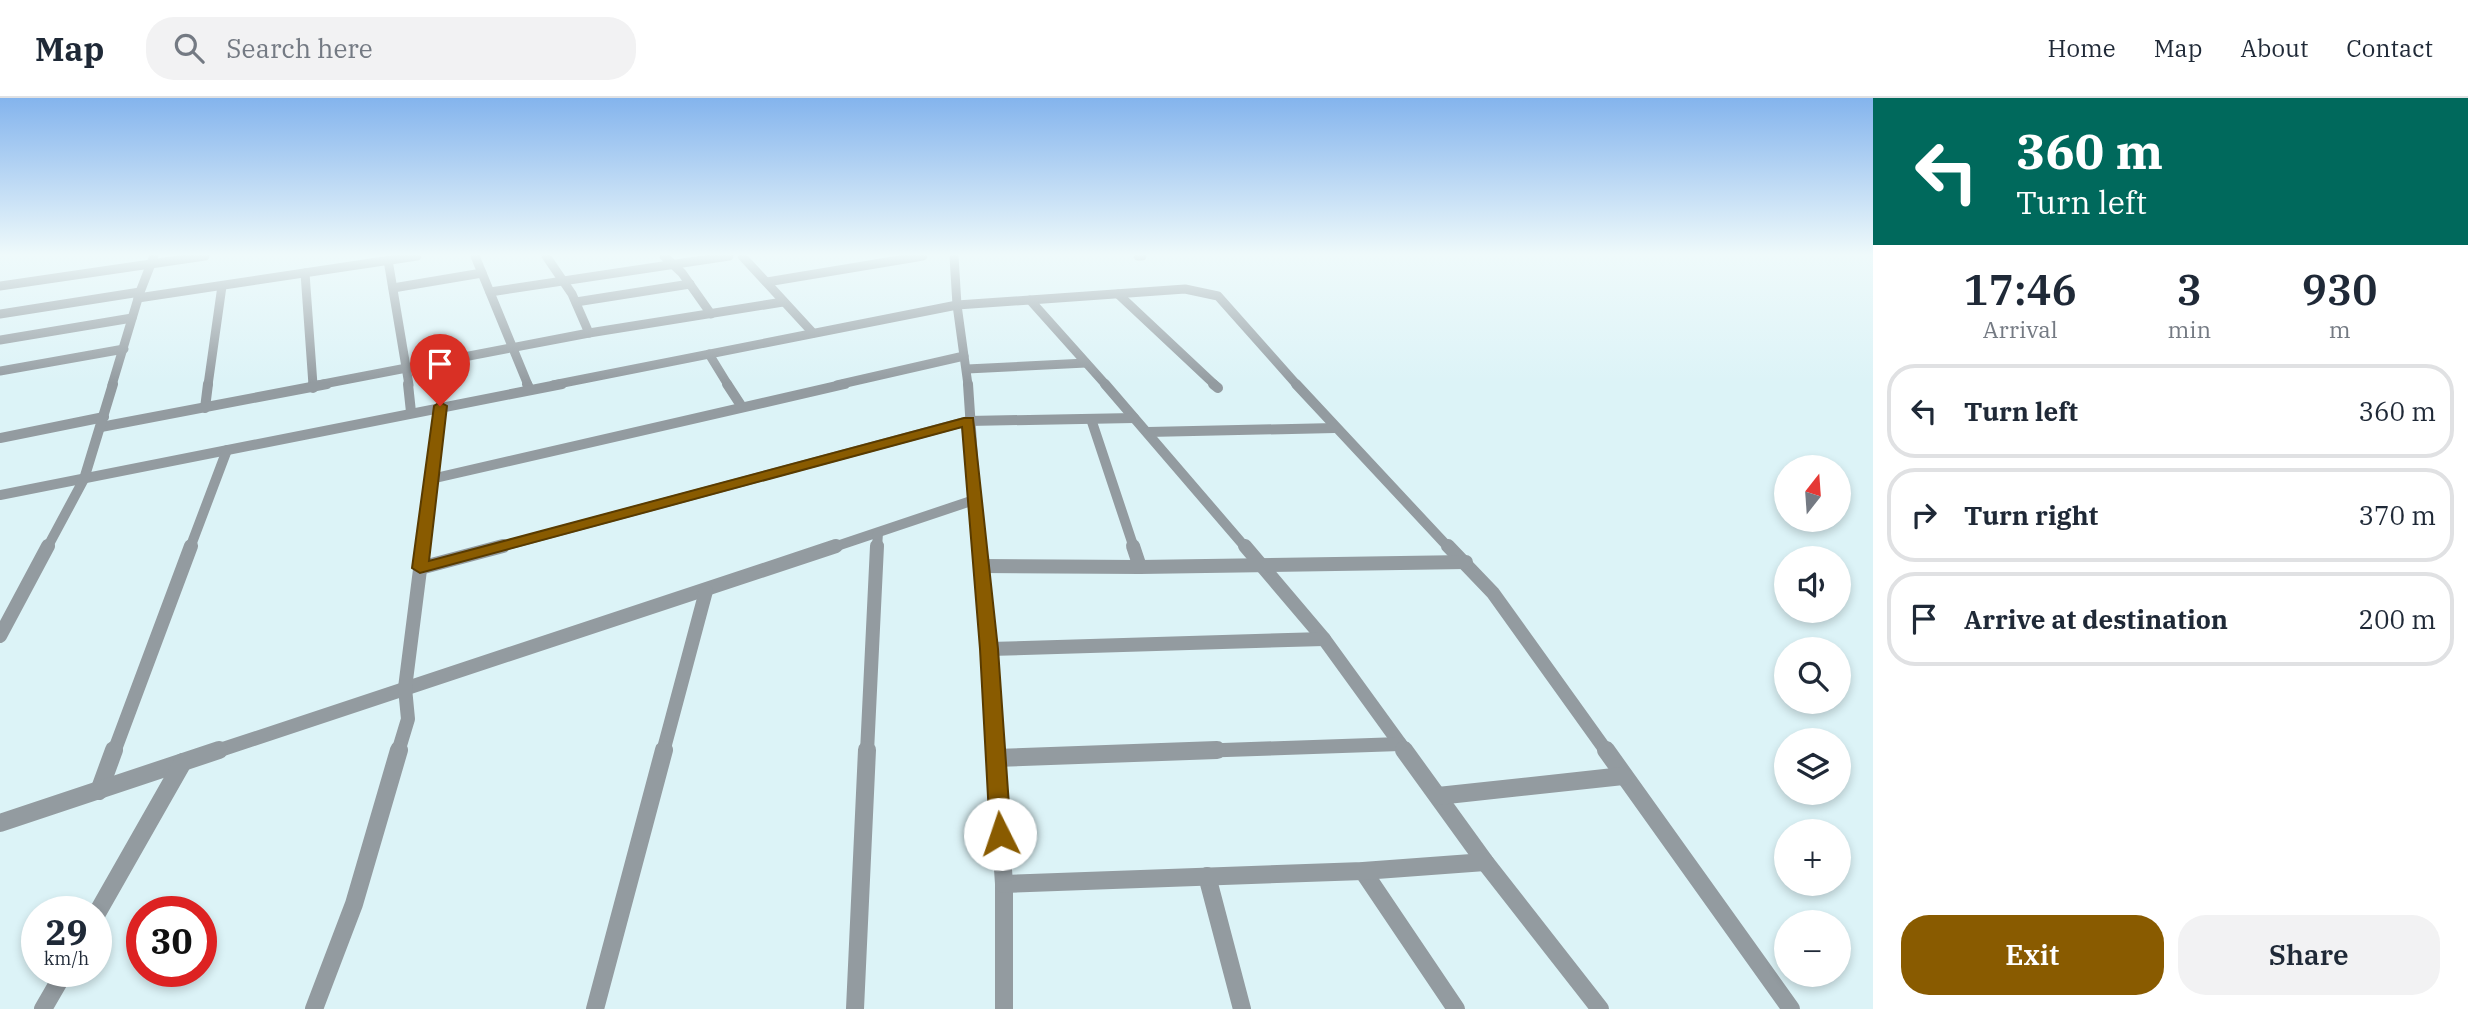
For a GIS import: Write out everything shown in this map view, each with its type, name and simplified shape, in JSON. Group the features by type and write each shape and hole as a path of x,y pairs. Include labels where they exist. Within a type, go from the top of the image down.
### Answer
{"street":[{"path":"0,314 113,299"},
{"path":"0,636 84,478 138,299"},
{"path":"205,408 220,299"},
{"path":"307,299 313,388"},
{"path":"395,299 407,369 411,412"},
{"path":"493,299 530,390"},
{"path":"574,299 589,334"},
{"path":"576,302 598,299"},
{"path":"700,299 711,314"},
{"path":"780,299 813,333"},
{"path":"957,299 966,363 974,500 989,649 1004,884 1004,1009"},
{"path":"0,495 957,305 1052,299"},
{"path":"1123,299 1218,388"},
{"path":"1219,299 1335,428 1493,593 1791,1009"},
{"path":"1030,300 1148,432 1324,639 1485,862 1601,1009"},
{"path":"0,438 205,408 589,334 783,302"},
{"path":"0,340 132,318"},
{"path":"0,371 124,349"},
{"path":"709,354 742,407"},
{"path":"431,479 742,407 966,363 1086,363"},
{"path":"314,1009 354,904 408,719 405,688 440,406"},
{"path":"420,568 968,421 1134,418"},
{"path":"1091,419 1140,567"},
{"path":"1148,432 1335,428"},
{"path":"99,791 227,450"},
{"path":"0,823 974,500"},
{"path":"855,1009 878,533"},
{"path":"980,566 1140,567 1466,562"},
{"path":"595,1009 706,591"},
{"path":"989,649 1324,639"},
{"path":"995,758 1401,744"},
{"path":"107,896 183,762"},
{"path":"1438,796 1623,776"},
{"path":"1004,884 1363,871 1485,862"},
{"path":"1363,871 1457,1009"},
{"path":"1208,876 1242,1009"},
{"path":"43,1009 56,987"}],"route":[{"path":"440,406 420,568 968,421 989,649 1000,834"}]}
